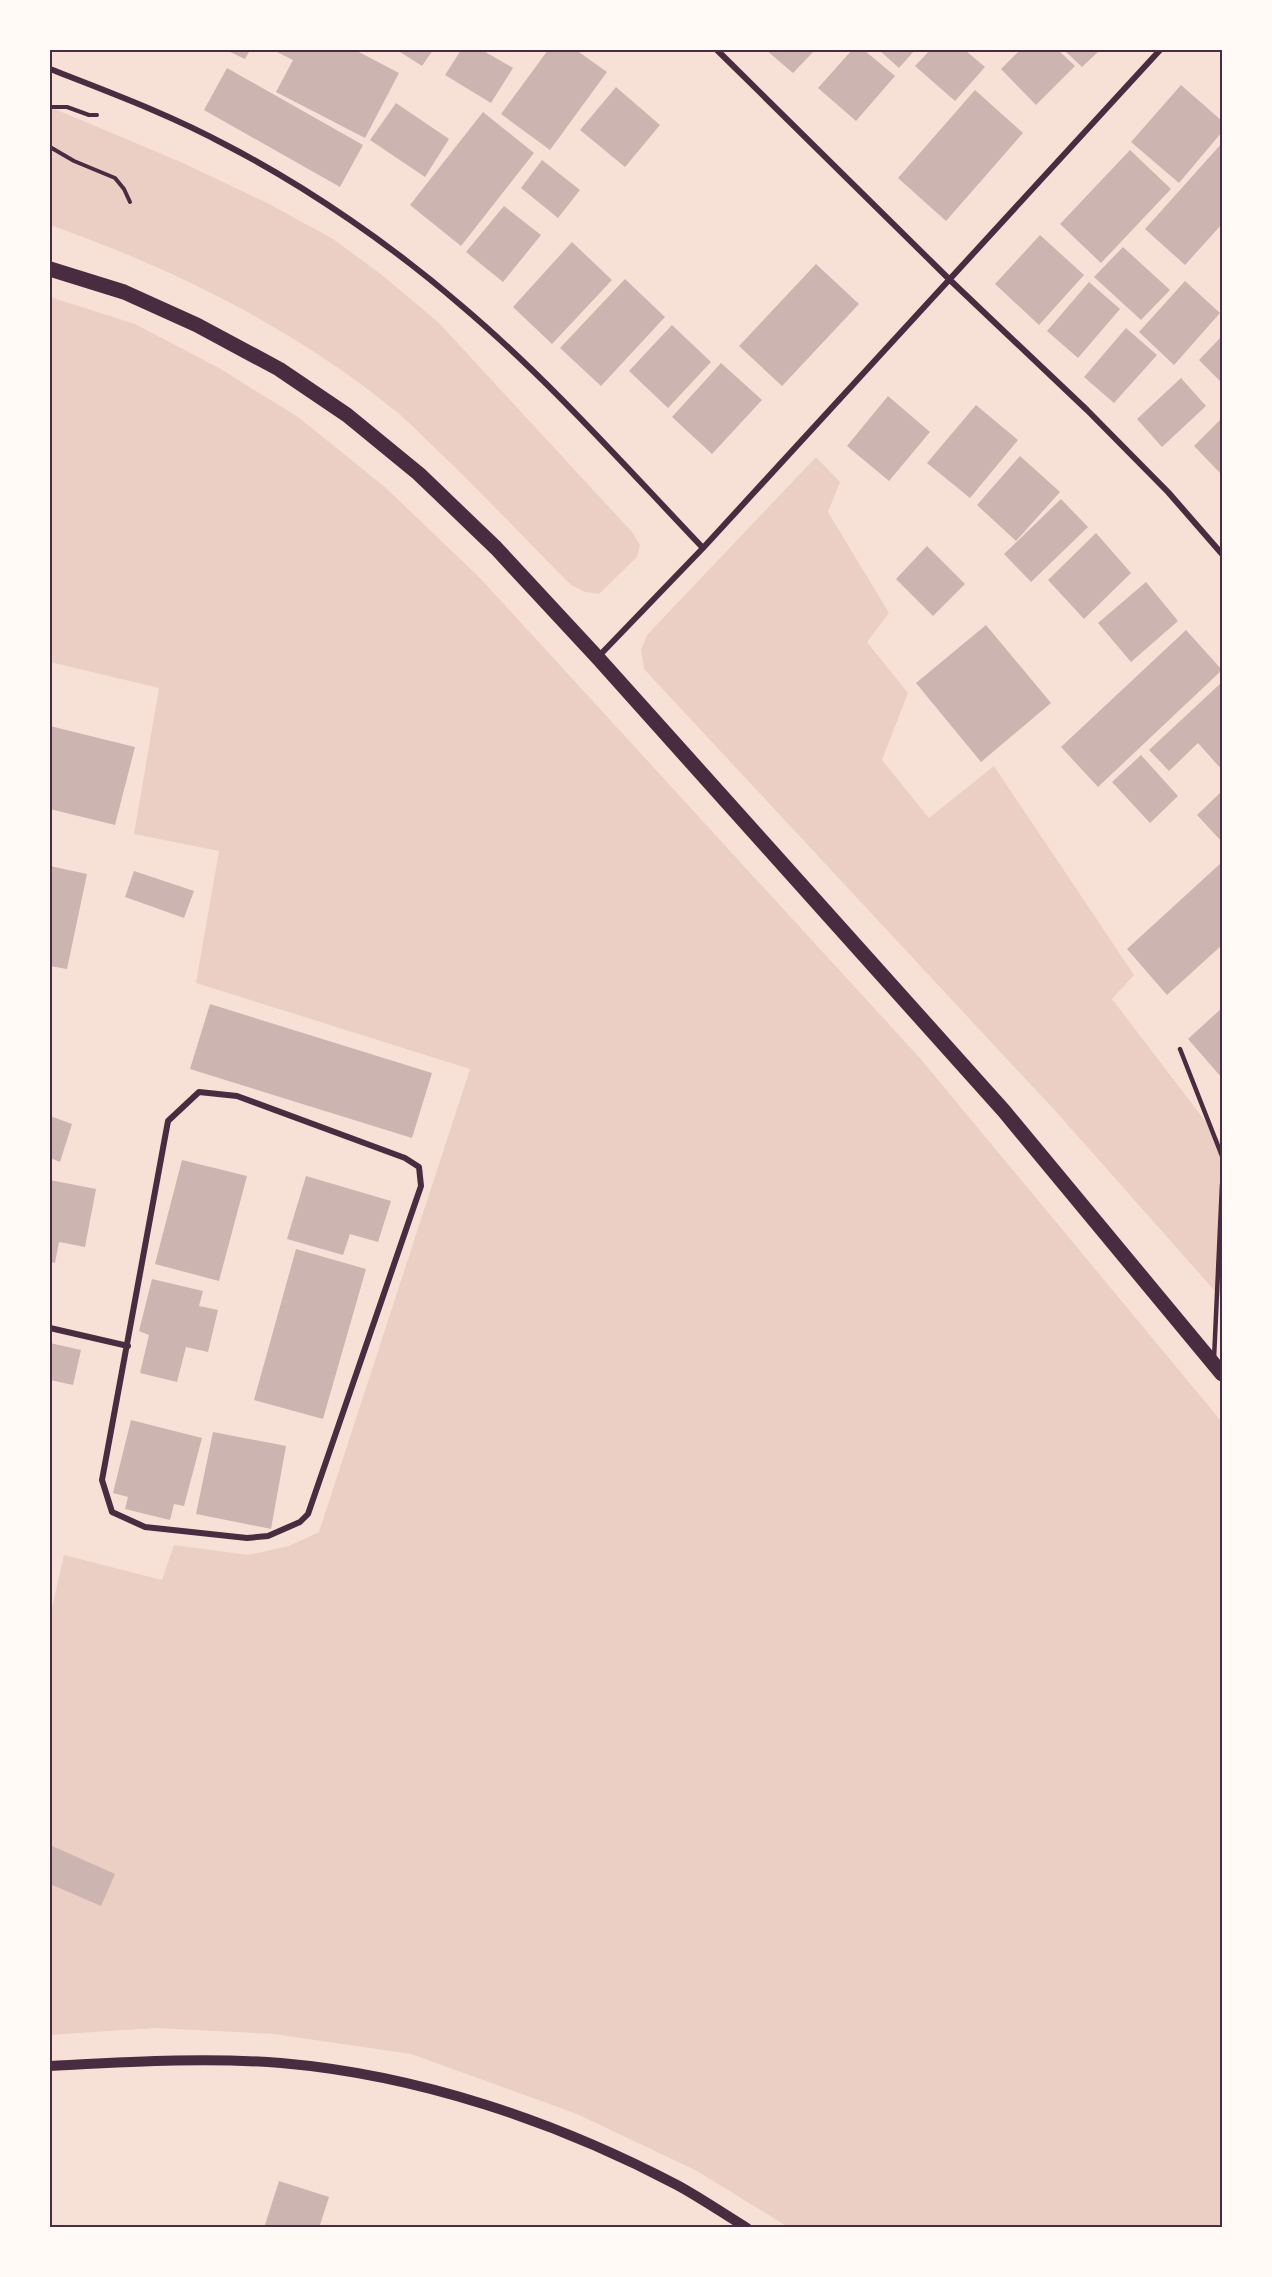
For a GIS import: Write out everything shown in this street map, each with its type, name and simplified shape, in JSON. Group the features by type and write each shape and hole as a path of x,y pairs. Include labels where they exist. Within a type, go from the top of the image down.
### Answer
{"main road":[{"path":"50,269 124,292 197,326 279,369 347,415 428,482 496,548 598,658 1004,1111 1218,1369"}],"street":[{"path":"717,50 950,280 1112,434 1168,492 1222,554"},
{"path":"598,658 703,548 1160,50"},
{"path":"50,69 123,97 228,145 295,185 413,266 464,308 547,386 703,548"},
{"path":"199,1092 237,1096 405,1158 419,1167 421,1186 308,1514 300,1522 268,1536 247,1538 145,1527 112,1512 102,1480 128,1346 168,1121 199,1092"},
{"path":"50,1328 128,1346"},
{"path":"50,2066 168,2060 280,2063 328,2068 425,2088 542,2124 602,2149 679,2186 747,2228"}],"lane":[{"path":"1180,1049 1222,1156"},
{"path":"1218,1369 1222,1184"}],"path":[{"path":"50,147 74,161 115,178 124,189 130,202"}],"shaded area":[{"path":"50,107 183,163 269,204 333,239 382,275 439,323 632,532 640,545 637,557 599,594 585,592 571,585 411,425 354,379 272,326 186,280 50,225"},
{"path":"50,297 135,324 219,368 298,417 386,488 480,578 919,1057 1222,1422 1222,2227 788,2227 697,2171 577,2114 411,2054 274,2034 155,2028 50,2035 50,1616 64,1555 162,1580 174,1545 248,1555 289,1546 319,1532 470,1069 196,983 219,851 134,834 159,688 50,662"},
{"path":"816,457 840,482 828,512 889,613 867,642 908,693 882,760 929,818 994,766 1134,975 1112,999 1222,1143 1222,1299 1059,1115 644,669 641,650 647,635"}],"building":[{"path":"226,50 250,50 245,59"},
{"path":"273,50 355,50 399,73 365,138 276,92 293,60"},
{"path":"397,50 433,50 422,66"},
{"path":"461,50 482,50 513,68 491,103 445,75"},
{"path":"548,50 576,50 607,72 550,150 501,114"},
{"path":"766,50 815,50 793,73"},
{"path":"852,50 864,50 895,76 856,121 818,88"},
{"path":"879,50 915,50 899,68"},
{"path":"930,50 965,50 985,67 955,101 915,66"},
{"path":"1020,50 1058,50 1075,66 1036,105 1001,69"},
{"path":"1064,50 1100,50 1082,67"},
{"path":"227,68 363,145 340,187 204,110"},
{"path":"1181,85 1222,121 1222,132 1179,183 1131,142"},
{"path":"616,87 660,125 625,167 580,130"},
{"path":"975,90 1023,133 946,221 898,178"},
{"path":"396,103 449,139 425,177 370,140"},
{"path":"483,112 534,153 461,246 410,205"},
{"path":"1222,143 1222,224 1185,265 1145,229"},
{"path":"1130,150 1171,189 1101,263 1060,224"},
{"path":"542,160 580,190 558,218 521,188"},
{"path":"504,206 541,235 503,282 466,252"},
{"path":"1040,235 1084,275 1039,325 995,284"},
{"path":"572,242 612,280 552,344 513,307"},
{"path":"1123,247 1170,290 1141,320 1094,277"},
{"path":"816,264 859,304 782,386 739,346"},
{"path":"625,279 665,317 601,386 560,348"},
{"path":"1185,281 1220,313 1174,365 1139,332"},
{"path":"1089,282 1120,309 1078,358 1047,331"},
{"path":"672,325 711,362 668,408 629,371"},
{"path":"1126,328 1157,355 1114,403 1084,377"},
{"path":"1222,336 1222,383 1199,360"},
{"path":"721,363 762,400 712,454 672,417"},
{"path":"1181,378 1206,406 1162,447 1137,419"},
{"path":"888,396 930,432 889,481 847,446"},
{"path":"976,405 1018,440 970,498 927,463"},
{"path":"1222,418 1222,475 1194,446"},
{"path":"1020,456 1060,492 1016,541 977,505"},
{"path":"1061,499 1088,527 1031,582 1004,554"},
{"path":"1096,533 1131,573 1084,619 1048,580"},
{"path":"927,546 965,584 933,616 896,579"},
{"path":"1146,582 1178,621 1131,662 1098,623"},
{"path":"986,625 1051,703 981,762 916,683"},
{"path":"1186,630 1222,670 1098,787 1061,747"},
{"path":"1222,682 1222,770 1198,743 1169,771 1149,750"},
{"path":"50,726 135,747 115,825 50,809"},
{"path":"1141,755 1178,796 1150,823 1112,782"},
{"path":"1222,791 1222,842 1197,815"},
{"path":"1222,862 1222,945 1167,995 1127,949"},
{"path":"50,866 87,874 67,969 50,966"},
{"path":"134,871 194,891 184,918 125,897"},
{"path":"210,1004 432,1073 412,1138 190,1069"},
{"path":"1222,1008 1222,1078 1188,1039"},
{"path":"50,1116 72,1124 60,1162 50,1158"},
{"path":"182,1160 247,1176 219,1281 155,1264"},
{"path":"306,1176 391,1201 378,1242 350,1234 343,1255 287,1239"},
{"path":"50,1180 96,1189 85,1247 59,1242 55,1263 50,1262"},
{"path":"296,1249 366,1269 323,1419 254,1400"},
{"path":"152,1279 203,1291 199,1306 218,1310 208,1352 186,1347 177,1382 140,1373 149,1335 139,1331"},
{"path":"50,1343 81,1350 73,1385 50,1380"},
{"path":"131,1420 202,1438 184,1506 174,1504 170,1520 125,1509 128,1497 113,1493"},
{"path":"213,1432 286,1446 271,1529 196,1514"},
{"path":"50,1845 115,1874 101,1906 50,1884"},
{"path":"279,2181 329,2197 319,2228 264,2228"}]}
